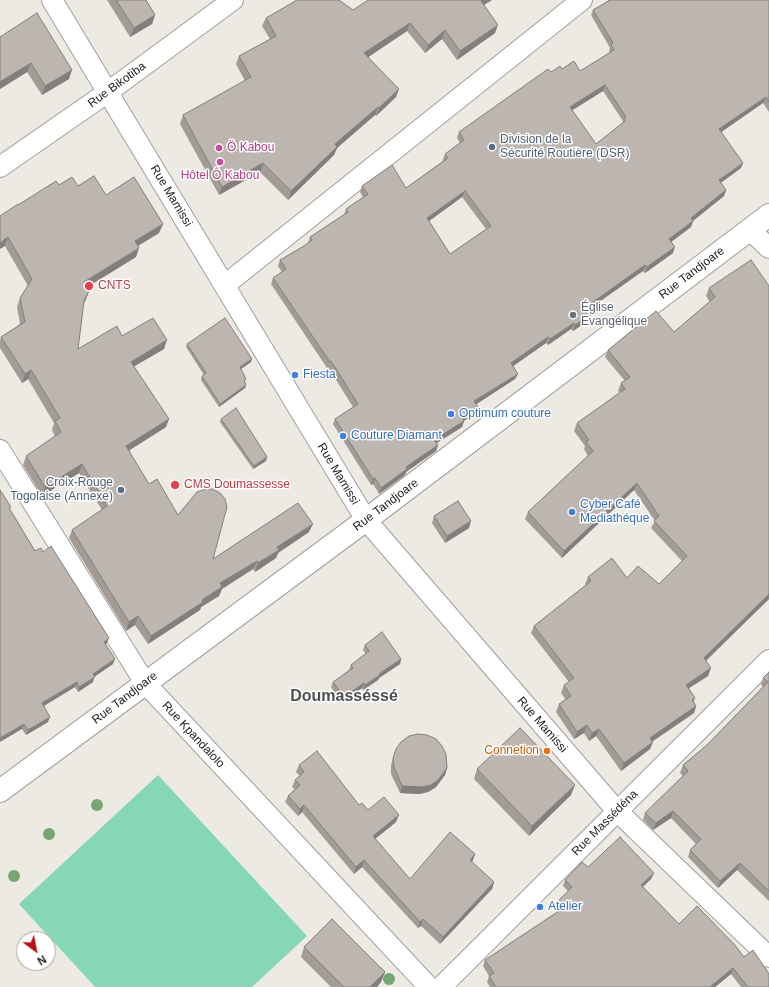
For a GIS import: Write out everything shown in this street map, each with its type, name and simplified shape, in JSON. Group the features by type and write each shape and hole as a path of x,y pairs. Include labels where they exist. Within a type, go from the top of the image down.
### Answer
{"street":[{"name":"Rue Mamissi","path":"52,0 366,520 617,811 769,957"},
{"name":"Rue Bikotiba","path":"0,167 108,92 234,0"},
{"path":"225,285 582,0"},
{"name":"Rue Tandjoare","path":"0,791 366,520 769,215"},
{"path":"750,230 769,248"},
{"name":"Rue Kpandalolo","path":"0,450 145,684 429,987"},
{"name":"Rue Massédéna","path":"440,987 769,660"}],"green space":[{"path":"158,775 307,936 252,987 95,987 56,944 56,931 44,931 19,904"}],"building":[{"path":"116,0 146,0 155,15 134,28"},
{"path":"297,0 339,0 353,10 368,0 482,0 481,1 498,25 460,51 445,30 428,45 410,23 364,53 399,89 379,108 378,107 335,144 337,147 291,191 263,163 222,187 183,115 251,77 239,56 276,36 266,18"},
{"path":"610,0 769,0 769,102 766,97 719,129 743,163 719,180 726,190 691,218 693,221 669,239 675,247 647,267 645,265 586,307 591,314 550,339 548,337 511,363 518,374 474,401 478,407 462,417 464,421 434,440 438,445 406,467 407,469 381,488 375,478 373,479 335,419 358,404 331,361 330,362 273,278 286,269 280,260 304,246 312,240 310,237 348,212 346,209 368,194 362,186 392,165 406,188 448,158 445,154 464,140 459,132 548,69 551,72 560,66 562,69 574,61 580,71 614,50 611,45 613,43 593,10","holes":["605,85 626,117 624,119 625,121 596,144 570,107","465,191 491,226 450,254 427,218"]},
{"path":"37,13 72,70 45,86 31,63 0,82 0,37"},
{"path":"94,176 106,195 134,177 163,224 135,241 139,248 84,282 89,291 84,301 78,349 117,326 122,336 153,318 167,340 131,362 169,419 126,446 149,484 157,479 178,515 197,492 205,489 213,489 220,493 225,499 227,507 213,559 298,503 313,524 277,547 279,550 220,583 222,587 202,600 203,602 151,636 138,616 129,622 72,530 107,506 82,464 45,487 26,456 61,432 55,421 60,418 31,370 25,374 1,337 25,322 20,298 32,279 8,237 0,243 0,216 56,181 59,185 72,177 78,186"},
{"path":"751,260 769,286 769,594 704,658 711,668 686,685 695,698 692,700 696,706 650,738 653,742 624,763 599,729 592,733 587,725 577,732 559,704 571,696 564,685 574,678 534,626 591,581 588,577 612,558 627,578 638,566 659,584 687,556 654,521 659,516 637,483 564,551 528,512 593,451 586,442 589,440 577,423 625,389 621,383 630,377 608,350 656,311 674,332 715,297 709,288"},
{"path":"225,318 252,359 240,367 246,379 244,380 246,385 220,404 202,376 206,373 187,344"},
{"path":"236,408 267,457 254,466 221,419"},
{"path":"0,490 35,551 41,548 43,552 51,546 109,638 104,642 115,659 93,674 95,677 79,687 77,682 42,703 50,717 28,730 24,724 0,738"},
{"path":"458,501 471,521 447,536 434,516"},
{"path":"382,632 401,659 365,685 364,683 344,697 333,682 353,668 351,665 369,651 365,645"},
{"path":"769,672 769,891 740,863 720,881 690,850 701,839 673,811 656,823 645,813 688,771 683,765 707,745 768,682 763,678"},
{"path":"520,728 575,785 532,826 477,769"},
{"path":"418,734 427,735 436,739 442,746 446,754 447,768 438,780 431,785 422,787 402,786 394,767 393,758 396,749 401,742 409,736"},
{"path":"317,751 359,805 362,803 368,810 384,797 399,815 373,836 410,879 450,832 475,854 470,860 494,882 443,937 423,919 420,922 364,860 356,867 304,805 300,809 288,796 300,785 295,780 304,772 299,765"},
{"path":"620,837 654,873 641,885 679,924 697,906 734,944 744,957 753,950 769,974 769,987 748,987 733,968 710,987 496,987 489,976 494,973 485,960 565,907 558,901 572,887 565,880 582,862 588,867"},
{"path":"332,919 385,972 370,987 344,987 304,947"}],"place":[{"name":"Division de la Sécurité Routière (DSR)","path":"492,147"},
{"name":"Ö Kabou","path":"219,148"},
{"name":"Hôtel Ô Kabou","path":"220,162"},
{"name":"CNTS","path":"89,286"},
{"name":"Église Evangélique","path":"573,315"},
{"name":"Fiesta","path":"295,375"},
{"name":"Optimum couture","path":"451,414"},
{"name":"Couture Diamant","path":"343,436"},
{"name":"CMS Doumassesse","path":"175,485"},
{"name":"Croix-Rouge Togolaise (Annexe)","path":"121,490"},
{"name":"Cyber Café Mediathéque","path":"572,512"},
{"name":"Connetion","path":"547,751"},
{"name":"Atelier","path":"540,907"}],"district":[{"name":"Doumasséssé","path":"344,697"}]}
